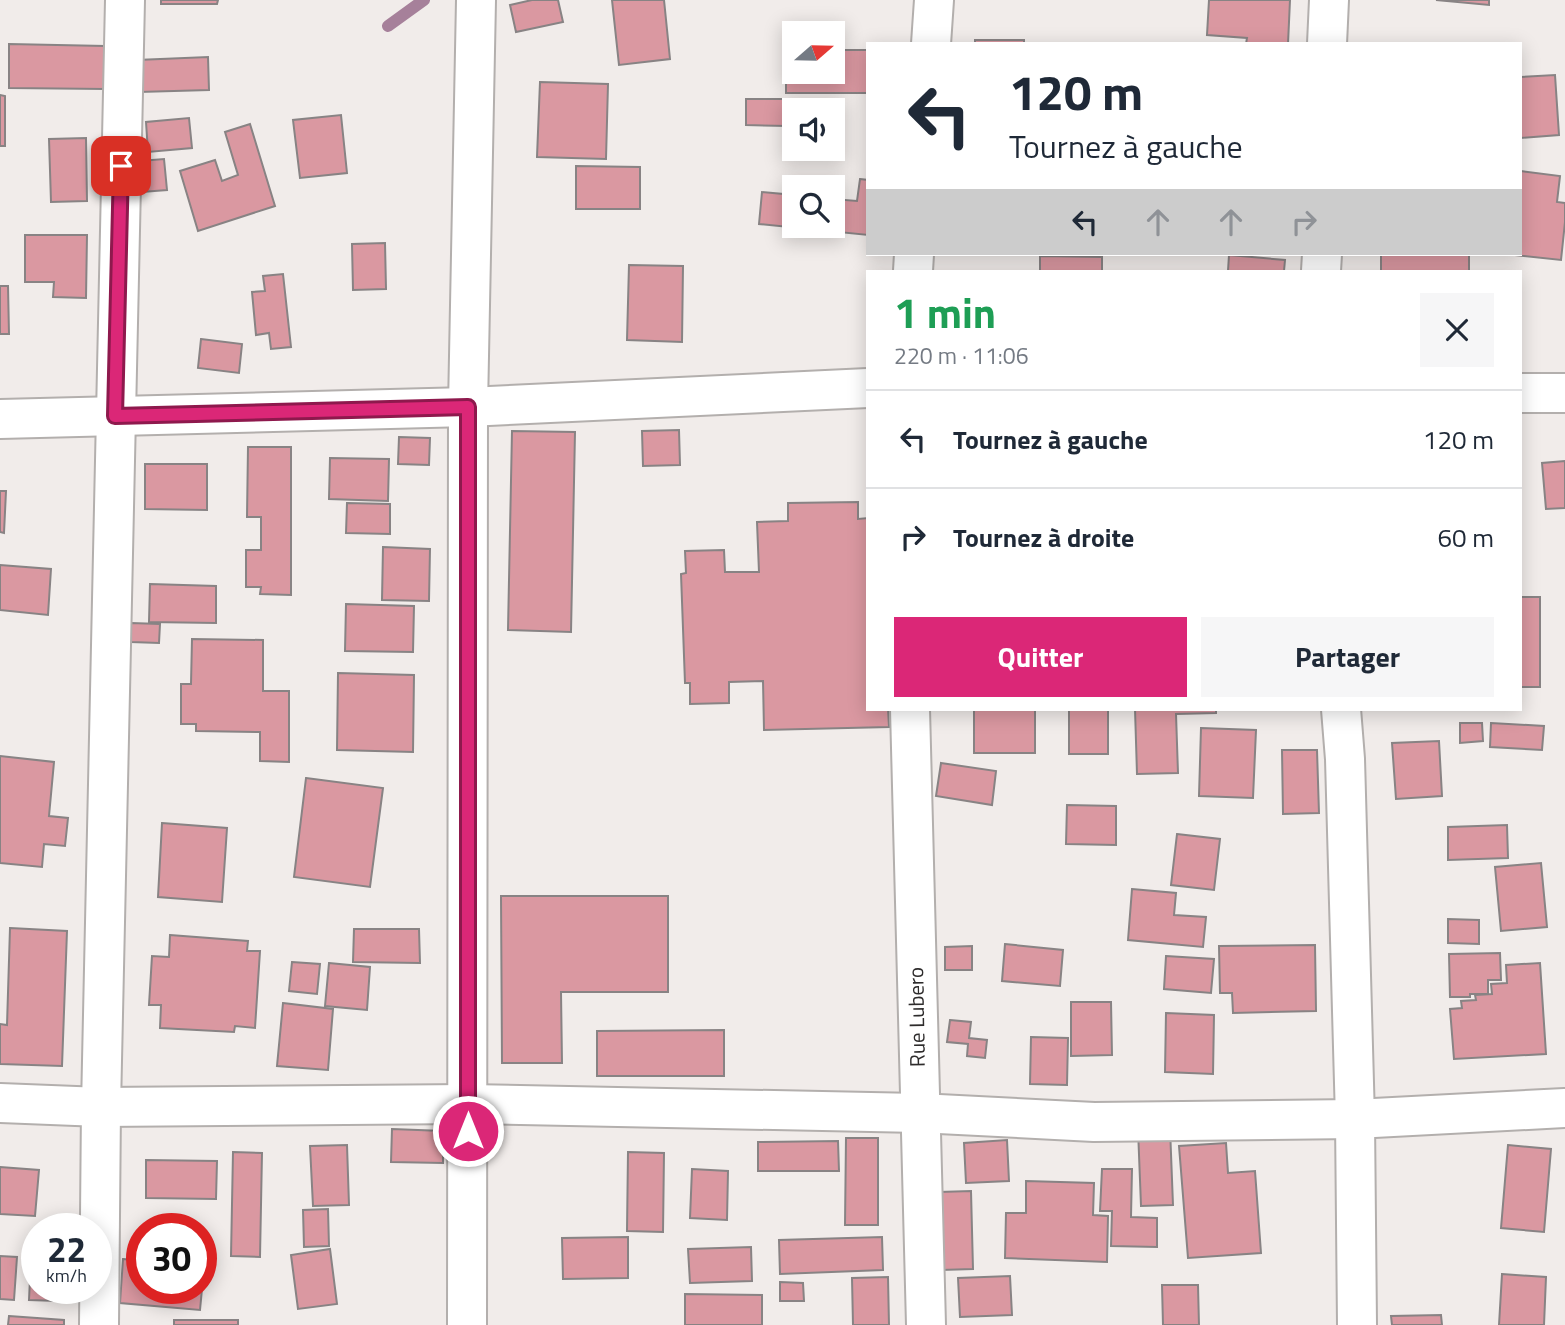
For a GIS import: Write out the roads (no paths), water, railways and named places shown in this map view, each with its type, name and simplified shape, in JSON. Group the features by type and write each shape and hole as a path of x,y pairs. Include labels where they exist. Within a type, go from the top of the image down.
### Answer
{"street":[{"path":"99,1325 101,1107 125,0"},
{"path":"467,1325 468,407 475,0"},
{"path":"931,42 934,0"},
{"path":"1327,42 1329,0"},
{"path":"0,419 468,407 866,388"},
{"path":"1522,393 1565,393"},
{"name":"Rue Lubero","path":"911,711 926,1325"},
{"path":"1341,711 1345,759 1355,1119 1357,1325"},
{"path":"0,1103 101,1107 468,1104 919,1113 1094,1122 1355,1119 1565,1108"}],"waterway":[{"path":"388,26 424,0"}]}
